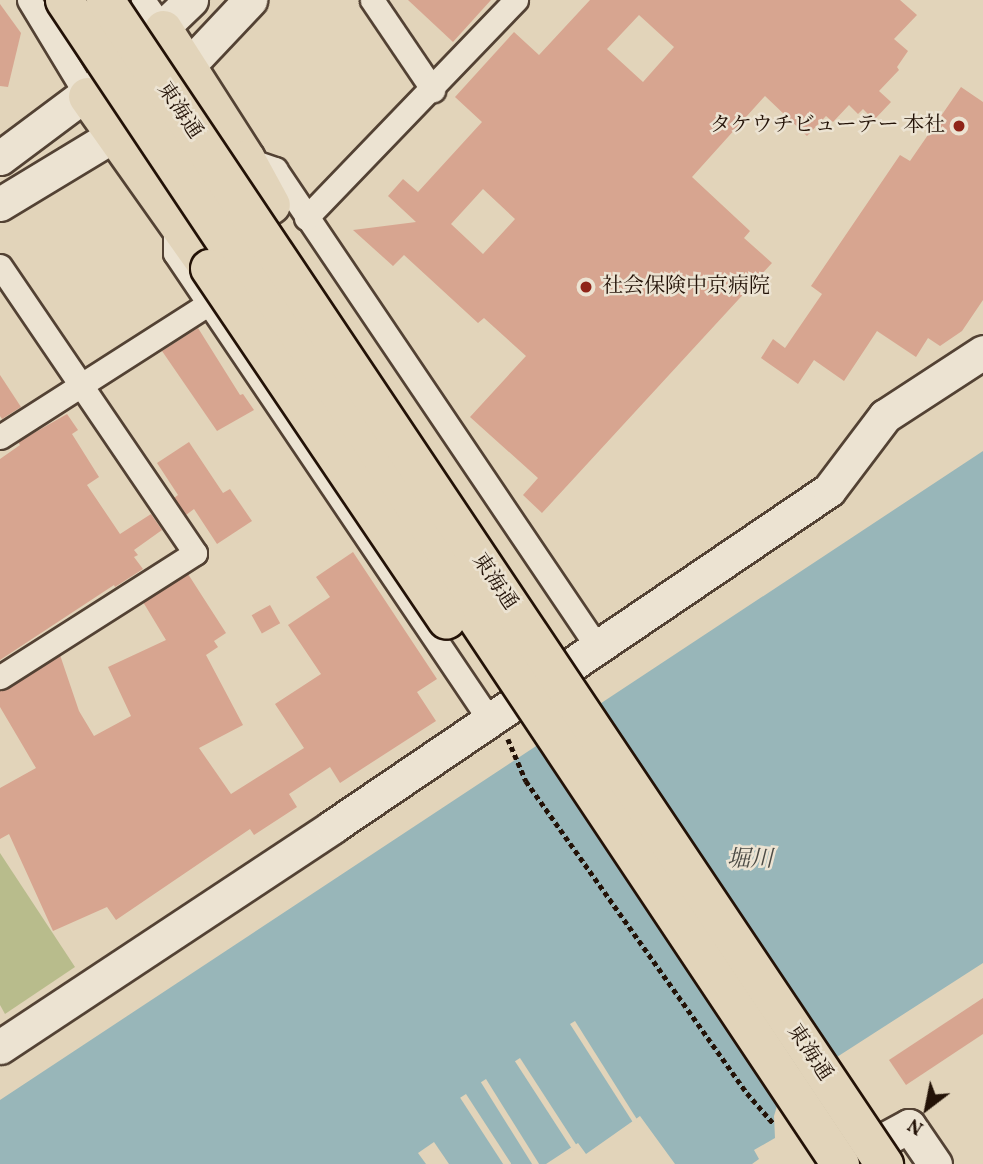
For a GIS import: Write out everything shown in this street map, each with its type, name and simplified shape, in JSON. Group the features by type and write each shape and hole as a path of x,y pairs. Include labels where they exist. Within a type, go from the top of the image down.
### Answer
{"main road":[{"name":"東海通","path":"64,0 840,1164"},
{"name":"東海通","path":"104,0 884,1164"},
{"path":"153,14 246,159 271,205 692,836 776,969 821,1070"},
{"path":"87,96 209,268 743,1059 787,1085"}],"street":[{"path":"29,0 87,96"},
{"path":"0,158 87,96 153,14 191,0"},
{"path":"0,204 114,135 188,69 250,0"},
{"path":"372,0 433,90"},
{"path":"306,218 433,90 516,0"},
{"path":"246,159 275,169 596,645"},
{"path":"175,221 176,253 208,304 489,719"},
{"path":"0,266 195,553 0,677"},
{"path":"0,437 208,304"},
{"path":"0,1047 829,490 885,416 983,352"},
{"path":"840,1164 909,1126 935,1164"}],"path":[{"path":"526,781 747,1093"}],"green space":[{"path":"0,853 75,967 5,1014 0,1005"}],"water":[{"name":"堀川","path":"983,451 983,963 781,1093 774,1116 775,1138 754,1150 759,1159 752,1164 675,1164 640,1116 586,1154 578,1143 546,1164 0,1164 0,1100"}],"pier":[{"path":"575,1021 638,1121 634,1124 570,1024"},
{"path":"520,1058 578,1147 573,1150 515,1061"},
{"path":"486,1079 539,1164 532,1164 481,1082"},
{"path":"466,1094 511,1164 503,1164 460,1098"},
{"path":"434,1142 449,1164 426,1164 418,1153"}],"building":[{"path":"408,0 491,0 453,42"},
{"path":"590,0 900,0 917,15 894,39 908,51 897,67 899,70 879,91 891,102 874,120 863,109 858,114 849,105 833,122 826,116 807,136 765,96 692,177 750,231 744,238 772,263 542,513 523,495 538,478 470,417 526,356 484,318 478,323 404,255 393,266 353,230 416,222 388,196 403,179 418,192 482,122 455,97 514,32 539,55","holes":["639,15 674,47 643,82 607,49","483,189 515,219 483,254 451,224"]},
{"path":"0,4 21,33 8,87 0,86"},
{"path":"961,87 983,102 983,300 962,331 940,346 928,338 916,357 877,331 844,381 814,360 798,384 761,358 773,339 785,348 822,294 811,286 900,155 910,161"},
{"path":"198,328 240,395 243,394 254,410 217,431 162,351"},
{"path":"0,375 21,407 2,419 0,416"},
{"path":"67,414 78,430 72,434 99,477 87,485 120,534 151,514 162,530 134,550 138,555 134,557 143,569 0,660 0,459 20,445 18,442"},
{"path":"189,442 223,493 230,489 252,521 217,544 194,509 186,515 174,498 178,495 157,463"},
{"path":"353,552 437,679 417,692 436,721 340,783 330,767 289,794 297,807 254,835 250,829 116,920 107,907 53,931 9,834 0,839 0,788 36,768 0,707 0,691 60,655 79,711 94,736 131,716 108,667 166,640 143,602 188,574 226,633 214,641 218,647 206,655 243,725 199,748 231,794 304,748 275,704 321,674 288,625 330,597 316,577"},
{"path":"270,605 280,623 262,634 252,615"},
{"path":"983,998 983,1034 906,1085 889,1060"}],"place":[{"name":"タケウチビューテー 本社","path":"959,126"},
{"name":"社会保険中京病院","path":"586,287"}]}
